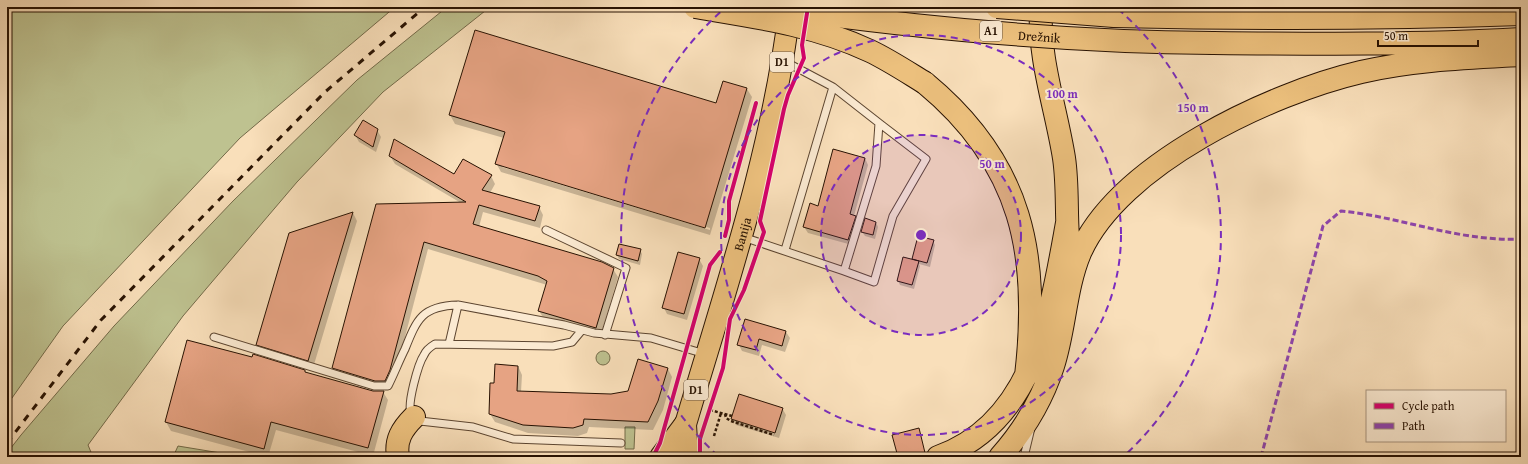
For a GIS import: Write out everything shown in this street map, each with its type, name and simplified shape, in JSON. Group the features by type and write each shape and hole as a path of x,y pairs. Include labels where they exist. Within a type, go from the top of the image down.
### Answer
{"highway":[{"path":"695,7 777,22 828,34 870,51 925,83 946,100 971,126 1003,176 1016,207 1025,242 1030,282 1029,349 1026,376"},
{"name":"Drežnik","path":"771,7 1026,34 1160,42 1344,44 1468,42 1521,39"},
{"name":"Drežnik","path":"997,7 1114,16 1213,18"},
{"path":"1041,7 1045,66 1064,158 1068,196 1067,223 1071,282"},
{"path":"1213,18 1231,7 1248,7"},
{"name":"A1","path":"1213,18 1348,18 1521,14"},
{"path":"1000,457 1017,438 1034,411 1054,366 1071,282 1080,254 1090,234 1104,214 1134,185 1169,158 1213,130 1261,106 1310,87 1362,72 1430,61 1521,55"},
{"path":"938,457 958,450 976,438 995,421 1013,400 1026,376 1038,347 1050,310 1067,223"},
{"path":"398,457 398,440 401,432 414,417"},
{"path":"661,457 685,425"},
{"path":"685,425 687,457"}],"main road":[{"name":"Banija","path":"676,457 765,150 782,60 790,7"}],"lane":[{"path":"741,237 785,250 874,282 893,216 926,159 833,87 782,60"},
{"path":"785,250 833,87"},
{"path":"844,270 876,166 879,124"},
{"path":"546,230 626,268 605,335"},
{"path":"214,337 374,386 388,386 415,324 423,315 434,308 444,305 458,305 564,325 605,335 651,338 707,354"},
{"path":"450,344 458,305"},
{"path":"582,330 572,342 553,346 435,344 428,348 422,356 410,400 411,413 414,417 429,423 473,427 513,439 621,443"},
{"path":"1024,457 1028,445 1034,411"}],"path":[{"path":"710,410 732,416"},
{"path":"714,436 721,413"},
{"path":"725,414 726,418 731,421 774,435"}],"green space":[{"path":"7,7 395,7 240,138 63,326 7,405"},
{"path":"447,7 490,7 383,92 297,182 183,316 88,445 93,457 7,457 7,453 21,435 114,326 233,201 357,80"},
{"path":"600,351 606,351 610,355 610,361 606,365 600,365 596,361 596,355"},
{"path":"625,427 635,427 634,449 625,449"},
{"path":"178,446 245,457 173,457"}],"building":[{"path":"475,30 716,103 723,81 747,88 705,228 495,164 505,132 449,115"},
{"path":"363,120 378,129 373,147 354,135"},
{"path":"394,139 454,174 463,159 492,175 482,190 540,206 535,221 479,205 473,224 602,262 614,268 596,328 538,311 547,281 538,276 424,242 390,370 385,381 375,381 332,368 376,204 466,202 389,156"},
{"path":"833,149 865,158 850,214 856,216 848,240 803,227 810,203 818,206"},
{"path":"353,212 308,361 256,345 289,233"},
{"path":"865,218 876,222 873,235 861,232"},
{"path":"918,236 934,240 927,263 912,259"},
{"path":"619,244 641,249 638,261 616,255"},
{"path":"678,252 700,258 684,314 662,308"},
{"path":"903,257 919,261 912,285 897,281"},
{"path":"745,319 786,331 782,346 759,339 756,350 737,345"},
{"path":"187,340 252,357 253,354 305,370 305,372 373,391 384,391 368,448 271,422 264,449 165,422"},
{"path":"638,359 668,368 658,401 648,422 584,419 583,425 573,428 523,425 489,414 490,383 494,383 495,364 518,366 517,391 611,394 628,391"},
{"path":"739,394 783,408 775,433 731,419"},
{"path":"919,428 926,457 898,457 892,435"}],"railway":[{"path":"7,443 101,320 325,92 425,7"}],"marked path":[{"path":"1261,457 1323,226 1341,211 1386,218 1475,237 1521,239"}],"cycle path":[{"path":"700,457 700,439 723,368 730,319 744,290 764,232 760,221 784,109 788,95 804,58 802,45 808,7"},
{"path":"725,236 729,220 729,201 756,103"},
{"path":"653,457 660,443 710,265 720,252"}]}
